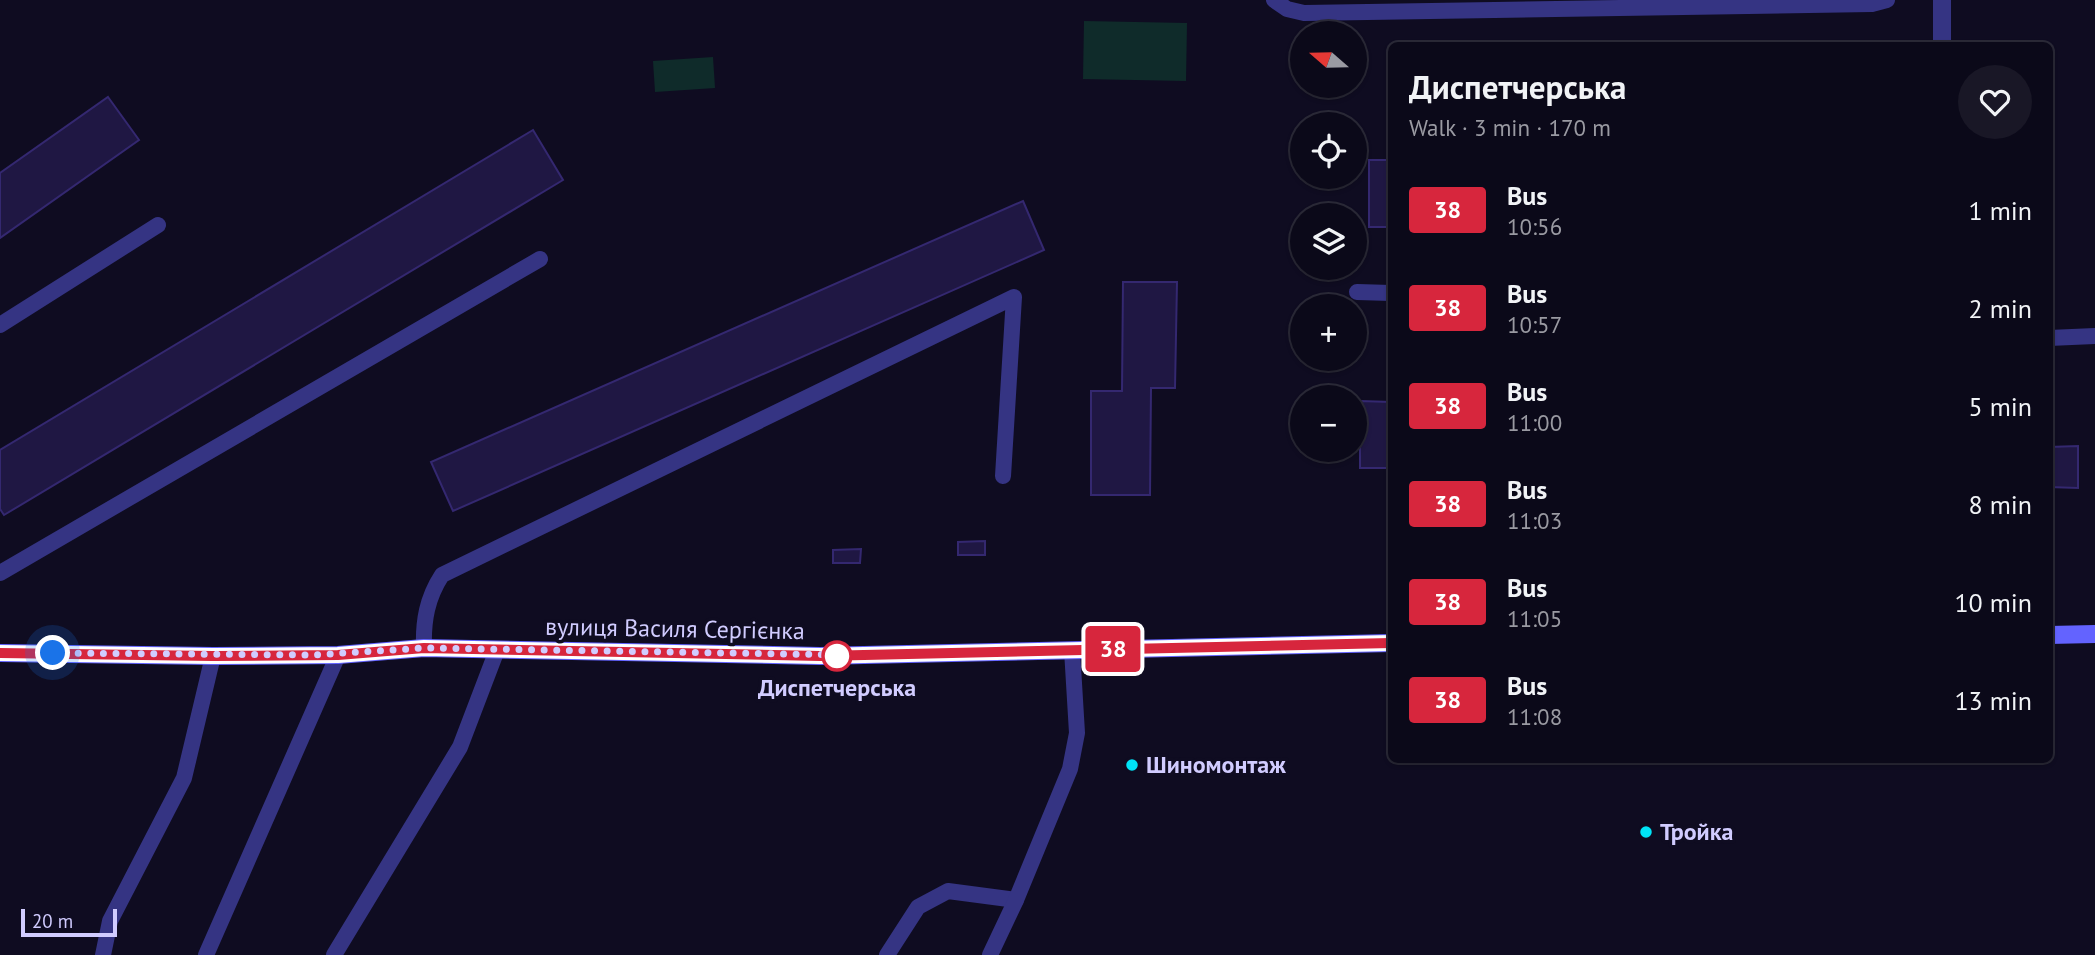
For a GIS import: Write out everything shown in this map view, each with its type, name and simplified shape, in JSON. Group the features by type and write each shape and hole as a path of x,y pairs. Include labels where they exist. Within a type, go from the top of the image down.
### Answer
{"main road":[{"path":"2053,635 2095,634"},
{"name":"вулиця Василя Сергієнка","path":"0,653 338,655 424,648 820,656 1388,643"}],"street":[{"path":"1942,0 1942,42"}],"lane":[{"path":"1274,0 1287,9 1304,13 1872,5 1887,0"},
{"path":"0,325 158,225"},
{"path":"0,573 540,259"},
{"path":"1357,292 1388,293"},
{"path":"424,648 426,608 431,591 442,575 1014,297 1003,476"},
{"path":"2053,338 2095,336"},
{"path":"334,955 460,747 497,650"},
{"path":"990,955 1016,900 1070,769 1077,733 1072,650"},
{"path":"206,955 338,655"},
{"path":"103,955 110,921 184,778 213,656"},
{"path":"887,955 918,907 947,891 1016,900"}],"green space":[{"path":"1084,21 1187,23 1186,81 1083,79"},
{"path":"713,57 715,88 655,92 653,61"}],"building":[{"path":"108,97 139,140 0,238 0,173"},
{"path":"533,130 563,180 4,515 0,509 0,450"},
{"path":"1369,160 1388,160 1388,227 1369,227"},
{"path":"1023,201 1044,250 453,511 431,462"},
{"path":"1123,282 1177,282 1175,388 1151,388 1150,495 1091,495 1091,391 1122,391"},
{"path":"1367,401 1388,402 1388,468 1360,468 1360,462 1367,462"},
{"path":"2078,446 2078,488 2053,487 2053,447"},
{"path":"985,541 985,555 958,555 958,542"},
{"path":"861,549 860,563 833,563 833,550"}],"bus line":[{"name":"38","path":"0,653 338,655 424,648 820,656 1388,643"}],"place":[{"name":"Диспетчерська","path":"837,656"},
{"name":"Шиномонтаж","path":"1132,765"},
{"name":"Тройка","path":"1646,832"}],"route":[{"path":"53,653 338,655 424,648 848,655 837,656"}]}
